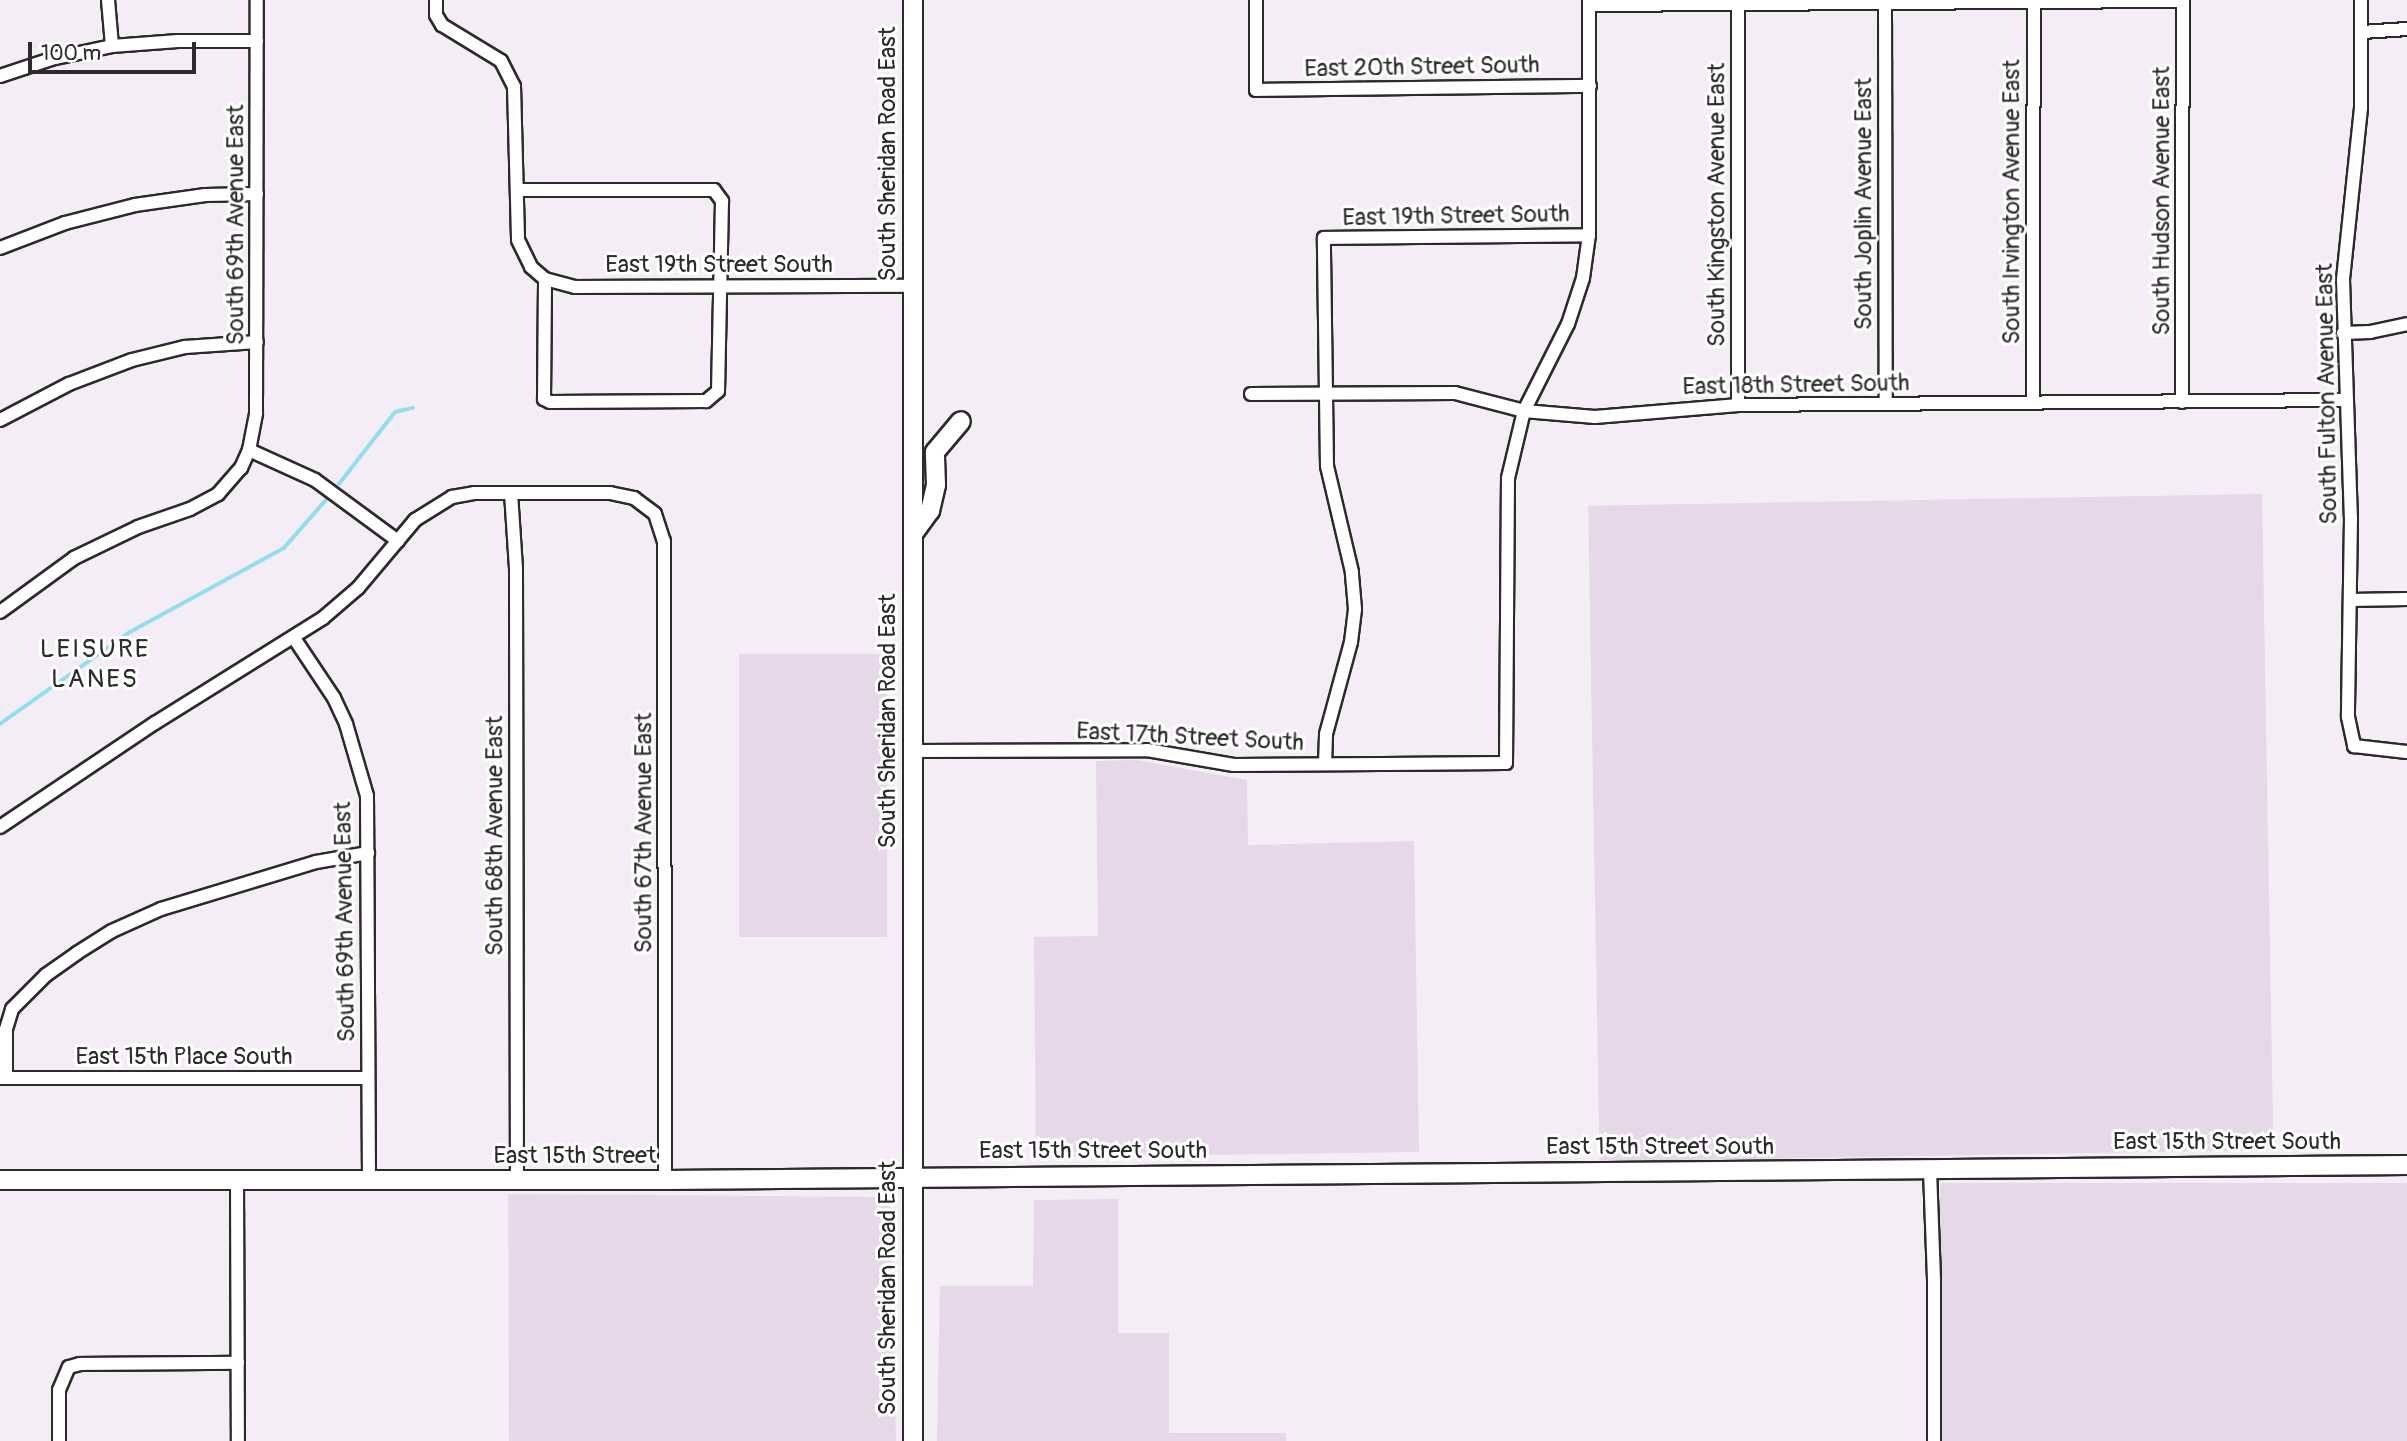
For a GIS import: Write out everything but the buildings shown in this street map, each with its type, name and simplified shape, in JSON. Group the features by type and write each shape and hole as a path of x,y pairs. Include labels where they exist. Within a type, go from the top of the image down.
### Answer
{"main road":[{"name":"South Sheridan Road East","path":"913,0 913,1441"},
{"path":"913,534 930,511 936,485 935,452 940,442 961,421"},
{"name":"East 15th Street South","path":"913,1177 2407,1166"},
{"name":"East 15th Street","path":"237,1181 665,1181 913,1177"},
{"path":"0,1181 237,1181"}],"street":[{"path":"108,0 112,46"},
{"name":"South 69th Avenue East","path":"249,450 255,430 257,342 257,0"},
{"path":"436,0 436,15 442,25 500,61 511,78 516,103 517,190 714,190 722,201 719,391 706,401 550,402 543,394 545,279"},
{"name":"East 20th Street South","path":"1256,0 1255,90 1590,86"},
{"name":"South Fulton Avenue East","path":"2361,0 2361,108 2343,279 2351,518 2348,717 2354,746 2407,752"},
{"path":"1524,411 1568,324 1583,278 1588,235 1589,3 1738,5 2183,1"},
{"name":"South Hudson Avenue East","path":"2182,402 2183,1"},
{"name":"South Irvington Avenue East","path":"2033,402 2034,2"},
{"name":"South Joplin Avenue East","path":"1885,4 1886,404"},
{"name":"South Kingston Avenue East","path":"1738,5 1738,405"},
{"path":"2362,33 2407,29"},
{"path":"0,76 51,59 112,46 178,41 257,41"},
{"name":"East 19th Street South","path":"517,190 518,240 531,267 545,279 575,287 913,286"},
{"path":"0,248 65,223 123,208 205,195 257,194"},
{"name":"East 19th Street South","path":"1325,393 1324,238 1588,235"},
{"path":"2343,332 2370,332 2407,324"},
{"path":"0,420 69,384 132,360 203,344 257,342"},
{"path":"1325,393 1327,466 1352,572 1354,609 1351,642 1326,734 1325,764"},
{"name":"East 18th Street South","path":"1251,394 1455,393 1524,411 1595,417 1738,405 2346,400"},
{"name":"East 17th Street South","path":"913,751 1147,750 1234,765 1506,763 1506,505 1511,459 1524,411"},
{"path":"0,612 74,558 138,527 190,509 218,494 241,468 249,450 315,480 398,541"},
{"path":"0,827 155,723 293,638 358,588 415,520 452,497 474,493 511,493"},
{"name":"South 67th Avenue East","path":"511,493 610,493 634,498 655,514 664,541 665,1181"},
{"name":"South 68th Avenue East","path":"511,493 516,583 517,1180"},
{"path":"2350,600 2407,599"},
{"name":"South 69th Avenue East","path":"293,638 334,698 354,746 367,796 369,1180"},
{"path":"3,1078 6,1029 12,1009 46,975 113,931 161,908 304,865 368,853"},
{"name":"East 15th Place South","path":"3,1078 368,1078"},
{"path":"1930,1170 1934,1280 1934,1441"},
{"path":"237,1181 238,1441"},
{"path":"59,1441 59,1390 69,1367 80,1364 238,1363"}],"shaded area":[{"path":"2262,494 2273,1150 1600,1162 1588,506"},
{"path":"739,654 887,654 887,937 739,937"},
{"path":"1136,760 1247,780 1248,845 1414,841 1419,1152 1036,1157 1034,937 1098,936 1096,761"},
{"path":"1940,1183 2407,1183 2407,1441 1940,1441"},
{"path":"508,1194 876,1197 884,1201 891,1207 896,1441 509,1441"},
{"path":"1118,1199 1118,1333 1169,1333 1169,1433 1286,1433 1286,1441 937,1441 940,1286 1033,1286 1034,1200"}],"waterway":[{"path":"339,484 395,412 413,408"},
{"path":"0,724 130,632 284,548 326,500"}],"district":[{"name":"LEISURE LANES","path":"95,665"}]}
